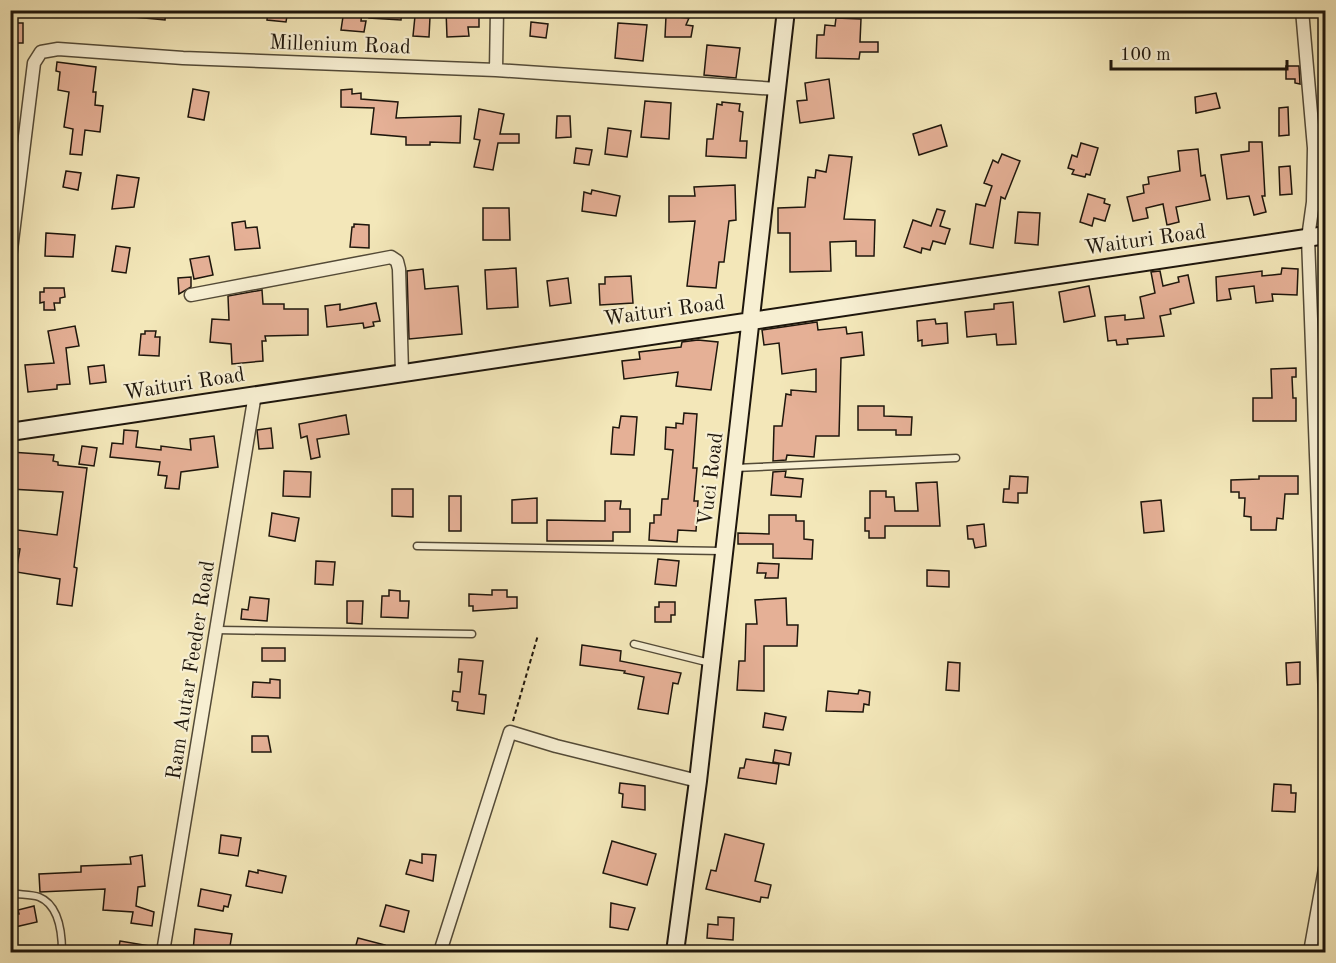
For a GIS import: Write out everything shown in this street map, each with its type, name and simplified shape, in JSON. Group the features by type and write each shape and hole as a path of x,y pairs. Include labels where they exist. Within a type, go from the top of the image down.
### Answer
{"main road":[{"name":"Vuci Road","path":"675,952 698,781 786,10"},
{"name":"Waituri Road","path":"10,432 1326,235"}],"street":[{"path":"496,70 497,10"},
{"path":"1302,10 1314,148 1313,202 1308,238 1320,450 1326,724"},
{"name":"Millenium Road","path":"10,258 34,63 41,52 58,50 183,58 496,70 777,89"},
{"path":"191,295 391,256 397,261 399,269 402,372"},
{"name":"Ram Autar Feeder Road","path":"163,952 255,394"},
{"path":"440,952 510,732 556,746 698,781"},
{"path":"1310,952 1326,863"}],"lane":[{"path":"734,468 956,458"},
{"path":"417,546 723,551"},
{"path":"216,630 472,634"},
{"path":"634,644 711,663"},
{"path":"10,894 39,897 48,903 58,921 62,952"}],"path":[{"path":"510,732 538,635"}],"building":[{"path":"134,10 166,10 165,20 134,17"},
{"path":"268,10 288,10 286,22 267,20"},
{"path":"344,10 362,10 361,21 366,21 364,32 341,30"},
{"path":"370,10 402,10 401,20 369,18"},
{"path":"446,10 479,10 479,27 468,27 469,36 447,37"},
{"path":"415,16 430,17 429,37 413,36"},
{"path":"666,16 689,18 686,25 693,26 691,37 665,37"},
{"path":"836,18 861,19 860,42 878,42 878,52 860,52 859,59 816,58 817,35 824,35 825,25 835,26"},
{"path":"531,22 548,24 546,38 530,36"},
{"path":"10,23 23,23 23,43 10,43"},
{"path":"618,23 647,25 643,61 615,58"},
{"path":"707,45 740,48 736,78 704,75"},
{"path":"57,62 96,67 93,92 96,92 95,105 103,106 100,132 85,130 82,155 70,154 73,129 64,127 69,92 58,90 60,72 56,71"},
{"path":"1286,66 1299,66 1300,84 1295,83 1295,79 1286,79"},
{"path":"829,79 834,118 800,123 797,101 807,100 805,83"},
{"path":"193,89 209,92 204,120 188,117"},
{"path":"352,89 352,94 361,93 361,99 398,102 396,118 461,116 460,143 430,142 430,145 406,145 406,137 371,134 374,108 341,107 341,90"},
{"path":"1216,93 1220,108 1196,113 1195,97"},
{"path":"645,101 671,103 669,139 641,137"},
{"path":"722,102 740,104 739,111 743,112 740,141 747,141 746,158 706,156 707,139 713,139 717,104 722,105"},
{"path":"1288,107 1289,135 1279,136 1279,108"},
{"path":"479,109 504,114 500,134 519,134 519,143 498,143 493,170 474,167 480,140 474,139"},
{"path":"557,116 570,116 571,137 556,138"},
{"path":"941,125 947,146 919,155 913,134"},
{"path":"608,128 631,131 627,157 605,154"},
{"path":"1249,142 1262,142 1265,196 1262,196 1266,212 1254,215 1249,196 1227,199 1221,155 1249,151"},
{"path":"1081,143 1098,148 1090,175 1086,174 1085,177 1072,174 1074,170 1068,168 1072,155 1077,157"},
{"path":"576,148 592,150 589,165 574,163"},
{"path":"1198,149 1201,176 1205,175 1210,200 1176,207 1179,222 1167,225 1163,204 1146,208 1148,218 1133,221 1127,197 1144,193 1143,185 1149,184 1148,177 1180,171 1178,151"},
{"path":"1002,154 1020,161 1005,199 1001,197 993,248 970,244 976,204 985,206 992,186 984,183 993,160 998,163"},
{"path":"829,155 852,157 844,219 875,220 874,256 856,256 856,241 830,242 831,271 790,272 790,233 778,233 778,208 805,207 808,177 815,178 816,170 826,172"},
{"path":"1290,166 1292,194 1280,195 1279,167"},
{"path":"66,171 81,173 78,190 63,187"},
{"path":"117,175 139,178 134,207 112,209"},
{"path":"735,185 736,220 729,221 724,262 719,262 716,288 687,286 695,221 669,222 669,196 695,196 694,187"},
{"path":"592,190 620,196 616,216 582,211 584,192 591,194"},
{"path":"1088,194 1105,199 1104,203 1110,205 1105,221 1094,218 1092,226 1080,222"},
{"path":"483,208 509,208 510,240 483,240"},
{"path":"937,209 945,211 940,226 950,229 945,244 933,241 930,250 922,248 921,253 904,247 913,220 931,226"},
{"path":"1018,212 1040,213 1038,245 1015,243"},
{"path":"245,221 246,228 257,227 260,248 235,250 232,223"},
{"path":"354,224 369,225 369,248 350,247"},
{"path":"46,233 75,235 73,257 45,256"},
{"path":"116,246 130,248 126,273 112,271"},
{"path":"209,256 213,275 194,279 190,259"},
{"path":"516,268 518,307 487,309 485,270"},
{"path":"1282,268 1298,269 1297,295 1272,294 1273,301 1256,303 1254,286 1229,289 1231,299 1217,301 1216,277 1262,271 1262,276 1281,274"},
{"path":"423,269 425,289 458,286 462,334 409,339 407,271"},
{"path":"1160,271 1163,286 1179,282 1178,277 1188,275 1194,303 1170,309 1171,314 1160,316 1164,336 1127,339 1128,344 1117,345 1116,340 1108,341 1105,317 1125,315 1125,320 1144,318 1140,297 1155,293 1151,272"},
{"path":"631,276 633,303 600,305 599,284 605,284 605,277"},
{"path":"191,277 191,287 179,294 178,278"},
{"path":"568,278 571,303 550,306 547,281"},
{"path":"1089,286 1095,316 1064,322 1059,292"},
{"path":"44,288 64,288 65,297 60,298 60,303 54,303 55,310 44,310 44,302 40,303 40,292 44,292"},
{"path":"262,290 263,304 284,304 284,309 308,309 308,335 265,336 266,341 262,341 263,361 232,364 231,344 210,342 212,319 229,320 228,296"},
{"path":"1013,302 1016,344 997,345 996,334 967,337 965,312 994,309 994,304"},
{"path":"376,303 380,321 373,322 374,326 364,328 363,323 327,327 325,306 340,304 340,310"},
{"path":"935,319 936,324 947,323 948,343 922,346 922,340 918,341 917,321"},
{"path":"817,322 818,330 846,327 847,334 862,332 864,355 841,358 839,436 816,436 814,457 787,455 786,460 773,461 774,426 782,426 786,394 791,395 791,390 816,392 816,369 782,374 779,343 764,345 762,330"},
{"path":"75,326 79,346 66,348 70,384 57,385 57,389 28,392 25,365 54,363 48,331"},
{"path":"145,331 156,331 155,337 160,337 159,356 139,355 141,334 145,334"},
{"path":"698,340 718,342 711,390 676,386 678,372 624,379 622,361 640,359 639,352 681,347 682,342"},
{"path":"104,365 106,382 90,384 88,367"},
{"path":"1296,368 1296,377 1292,377 1293,398 1296,398 1296,421 1253,421 1253,398 1272,398 1271,369"},
{"path":"858,406 884,406 884,416 912,417 911,435 896,435 896,430 858,430"},
{"path":"684,413 697,414 693,468 697,468 694,501 698,501 696,531 678,530 677,542 649,540 650,523 654,523 654,515 661,515 662,499 668,499 673,450 665,449 666,427 676,428 676,423 683,424"},
{"path":"346,415 349,434 317,439 320,457 311,459 307,436 301,438 299,424"},
{"path":"621,416 637,417 634,455 611,454 613,427 619,428"},
{"path":"271,428 273,448 259,449 257,430"},
{"path":"124,430 138,431 136,447 161,450 161,446 191,450 190,439 214,436 218,467 181,472 179,489 165,488 167,476 158,475 160,462 110,457 112,443 123,444"},
{"path":"82,446 97,448 94,466 79,464"},
{"path":"10,452 54,455 53,461 58,462 58,465 87,468 74,567 77,568 72,606 57,604 60,579 16,572 20,549 10,548 10,529 57,535 63,492 10,489"},
{"path":"284,471 311,472 310,497 283,496"},
{"path":"786,471 785,477 803,479 801,497 771,495 773,472"},
{"path":"1010,476 1028,477 1027,493 1018,493 1018,503 1003,502 1004,489 1009,489"},
{"path":"1259,476 1298,476 1298,494 1285,494 1283,519 1277,518 1276,530 1251,530 1251,517 1244,516 1245,498 1239,498 1239,492 1231,492 1231,480 1259,479"},
{"path":"937,482 940,526 885,526 885,538 869,538 869,531 865,531 865,518 870,518 870,491 886,491 886,497 894,497 895,511 918,511 916,483"},
{"path":"392,489 413,489 413,517 392,516"},
{"path":"449,496 461,496 461,531 449,531"},
{"path":"537,498 537,523 512,523 512,500"},
{"path":"1161,500 1164,531 1144,533 1141,502"},
{"path":"605,501 621,501 620,509 630,509 630,532 613,532 613,541 547,541 547,520 605,521"},
{"path":"272,513 299,518 295,541 269,536"},
{"path":"769,515 796,515 796,521 804,521 804,539 813,540 812,559 773,558 773,544 738,544 738,533 769,534"},
{"path":"984,524 986,546 975,548 973,539 968,539 967,526"},
{"path":"658,559 679,561 676,586 655,584"},
{"path":"316,561 335,562 333,585 315,584"},
{"path":"758,563 779,564 778,578 765,578 766,573 757,573"},
{"path":"927,570 949,571 949,587 927,586"},
{"path":"389,590 400,591 400,601 409,601 408,618 381,617 382,596 389,596"},
{"path":"492,590 507,590 507,597 517,597 517,608 473,611 473,606 469,606 469,594 492,595"},
{"path":"250,597 269,599 267,621 241,619 242,609 248,610"},
{"path":"786,598 787,625 798,625 797,646 764,646 764,691 737,690 739,661 745,661 746,624 757,624 755,600"},
{"path":"347,601 363,601 362,624 347,623"},
{"path":"659,602 675,602 675,615 671,615 671,622 655,622 655,607 659,607"},
{"path":"582,645 621,651 620,661 681,673 678,684 673,683 668,714 638,709 644,677 624,673 625,671 580,665"},
{"path":"262,648 285,648 285,661 262,661"},
{"path":"459,659 483,661 479,694 486,695 484,714 457,710 458,702 452,701 453,691 460,692 462,672 458,672"},
{"path":"948,662 960,663 959,691 946,690"},
{"path":"1300,662 1300,684 1287,685 1286,663"},
{"path":"270,679 280,680 280,698 252,697 253,682 270,683"},
{"path":"859,690 870,692 869,705 864,704 863,712 826,711 828,691 858,694"},
{"path":"765,713 786,717 783,730 763,727"},
{"path":"252,736 268,736 271,752 252,752"},
{"path":"775,750 791,753 789,765 773,762"},
{"path":"746,759 779,764 776,784 738,778 740,768 744,768"},
{"path":"620,783 645,786 645,810 622,807 623,794 619,793"},
{"path":"1274,784 1291,785 1291,793 1296,793 1295,812 1272,811"},
{"path":"725,834 764,844 755,881 771,885 768,898 761,897 760,902 706,889 711,870 716,871"},
{"path":"221,835 241,838 238,856 219,853"},
{"path":"612,841 656,854 647,885 603,873"},
{"path":"422,854 436,855 433,881 406,874 410,860 422,863"},
{"path":"142,855 145,886 138,887 136,906 154,912 152,926 131,923 133,912 103,910 105,889 40,892 39,874 81,872 81,866 131,864 130,857"},
{"path":"258,870 286,876 282,893 246,886 249,871 258,873"},
{"path":"201,889 231,895 228,907 224,906 223,911 198,906"},
{"path":"611,903 635,908 628,930 610,927"},
{"path":"386,905 409,911 404,932 380,926"},
{"path":"34,906 37,922 15,927 12,915 19,914 18,910"},
{"path":"718,917 734,918 733,940 707,938 708,924 718,925"},
{"path":"195,929 232,934 229,952 193,951"},
{"path":"358,938 385,945 383,952 354,952"},
{"path":"120,941 156,947 155,952 118,952"}]}
